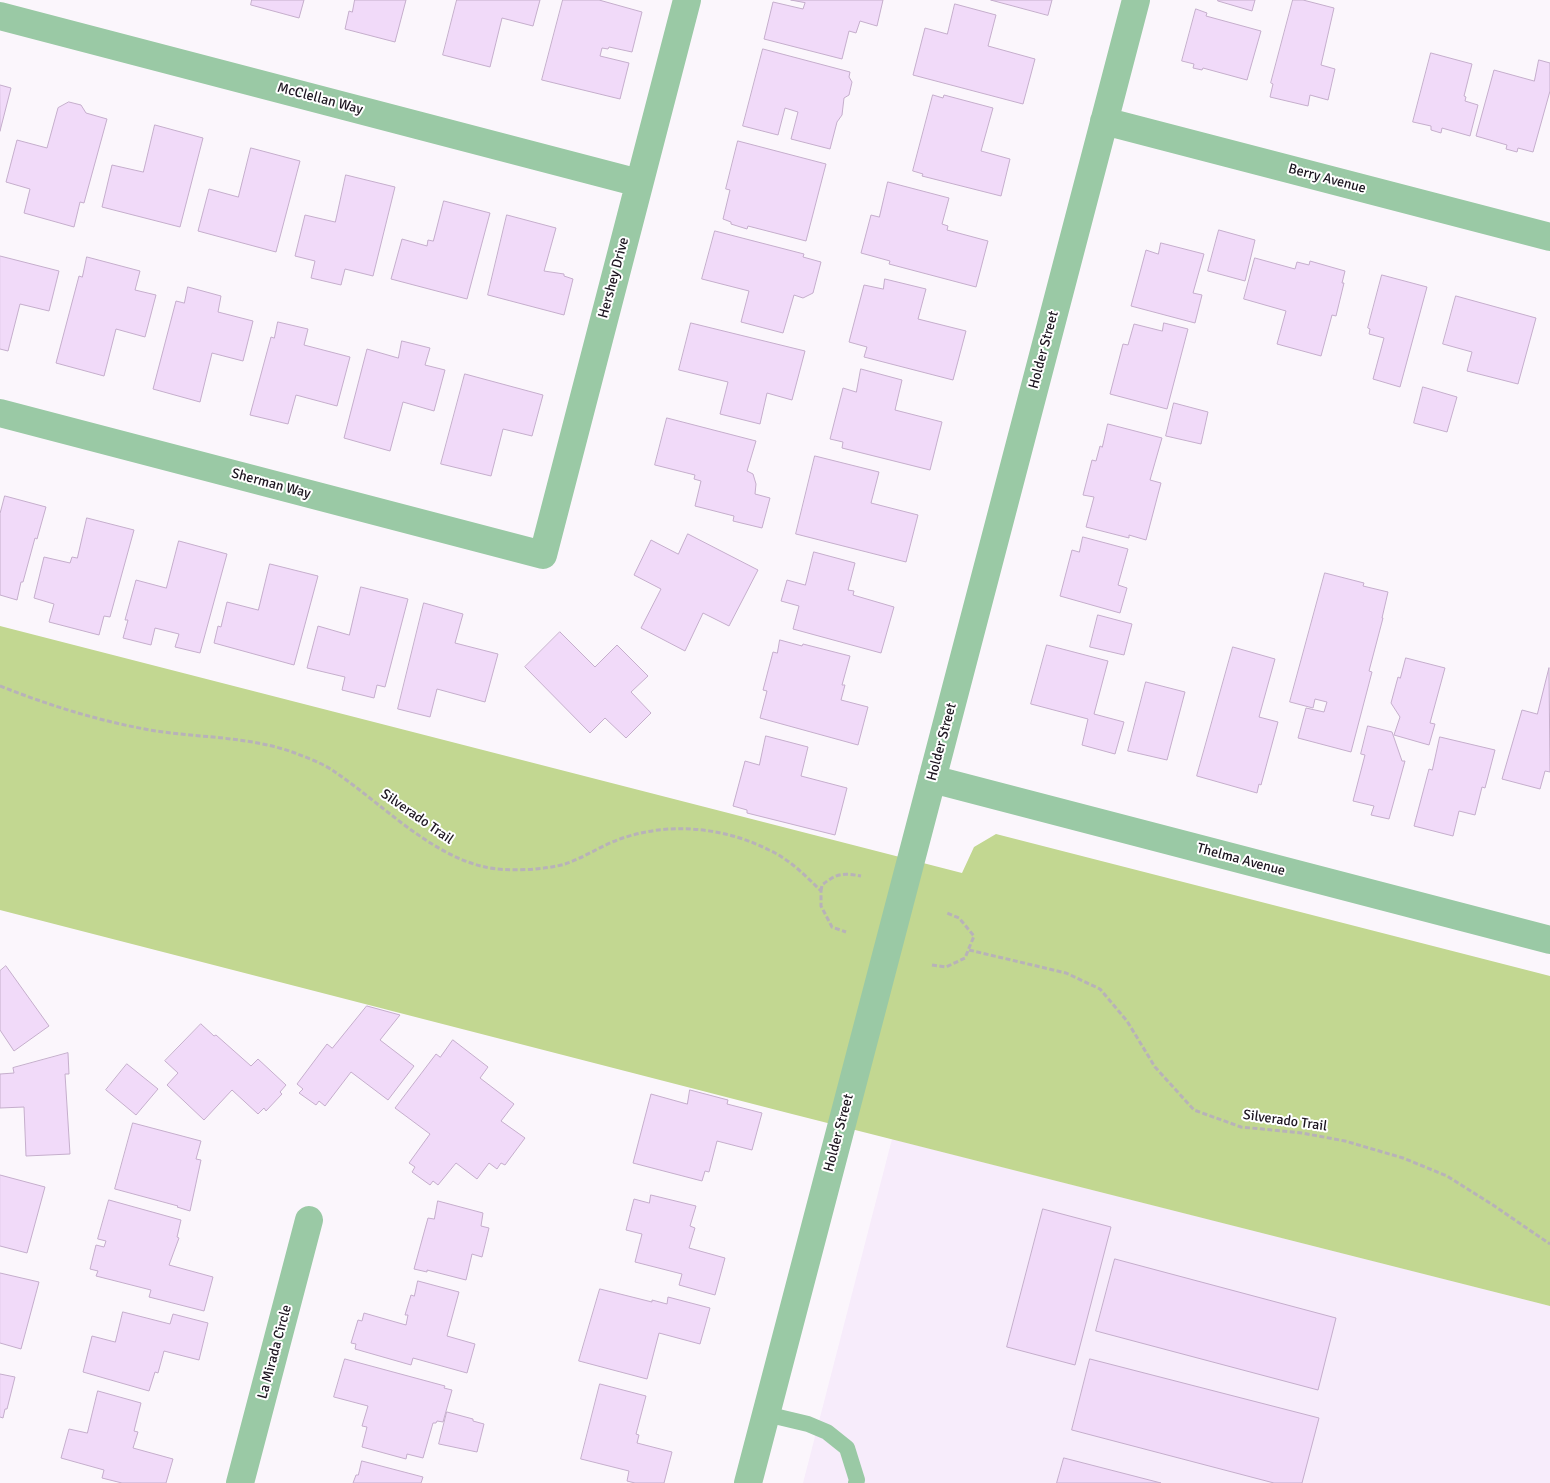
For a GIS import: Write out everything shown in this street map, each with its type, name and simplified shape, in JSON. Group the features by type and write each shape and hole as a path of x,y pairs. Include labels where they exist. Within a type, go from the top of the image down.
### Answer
{"street":[{"name":"Hershey Drive","path":"543,555 687,0"},
{"name":"Holder Street","path":"748,1483 1136,0"},
{"name":"McClellan Way","path":"0,16 639,183"},
{"name":"Berry Avenue","path":"1104,121 1550,237"},
{"name":"Sherman Way","path":"0,413 543,555"},
{"name":"Thelma Avenue","path":"932,779 1550,940"},
{"name":"La Mirada Circle","path":"240,1483 309,1220"}],"lane":[{"path":"766,1414 808,1424 827,1432 847,1448 857,1480 856,1483"}],"path":[{"name":"Silverado Trail","path":"0,686 95,718 150,730 242,740 294,753 334,770 445,852 485,867 522,870 564,864 626,837 664,828 689,828 732,834 770,850 801,871 821,891"},
{"path":"846,932 832,927 822,906 822,885 832,877 846,873 861,876"},
{"path":"932,965 946,968 965,958 974,936 960,918 947,913"},
{"name":"Silverado Trail","path":"969,950 1066,973 1100,989 1127,1021 1155,1067 1194,1110 1241,1127 1302,1133 1345,1141 1403,1158 1447,1176 1550,1244"}],"shaded area":[{"path":"892,1139 1550,1306 1550,1483 803,1483"}],"green space":[{"path":"0,626 962,873 974,847 996,834 1550,976 1550,1306 792,1114 0,910"}],"building":[{"path":"252,0 304,0 299,18 251,5"},
{"path":"355,0 406,0 395,42 345,29 349,11 352,12"},
{"path":"457,0 540,0 533,26 502,18 490,67 443,55"},
{"path":"563,0 599,0 642,12 632,52 609,47 608,49 602,48 600,56 629,63 620,99 542,80"},
{"path":"791,0 883,0 877,26 860,21 856,33 849,31 842,59 764,39 773,2 803,9 805,3"},
{"path":"991,0 1052,0 1048,15"},
{"path":"1218,0 1255,0 1252,11"},
{"path":"1293,0 1303,0 1334,8 1321,65 1335,69 1328,100 1310,95 1308,106 1270,97 1273,84 1271,83"},
{"path":"955,4 996,15 988,46 1035,59 1023,104 913,75 925,28 947,34"},
{"path":"1196,9 1207,13 1206,16 1261,31 1247,80 1203,68 1202,70 1193,68 1194,64 1182,61"},
{"path":"763,49 850,72 849,77 852,82 849,95 844,98 842,115 837,122 830,149 791,139 798,112 785,108 778,135 743,126"},
{"path":"1431,53 1472,64 1464,96 1466,97 1465,101 1478,105 1470,136 1442,128 1441,133 1431,130 1431,126 1413,122"},
{"path":"1539,60 1550,63 1550,91 1533,152 1518,148 1517,152 1506,149 1507,145 1476,136 1494,70 1534,81"},
{"path":"0,85 11,88 0,131"},
{"path":"933,95 943,98 944,95 993,108 981,151 1010,159 1001,196 922,176 923,174 913,171"},
{"path":"69,102 81,105 86,113 107,119 84,203 80,202 74,227 24,213 30,189 6,182 17,140 47,148 58,108"},
{"path":"155,125 203,138 180,227 102,207 112,165 143,172"},
{"path":"738,141 826,164 806,241 748,226 747,229 731,224 731,222 723,219 730,190 726,189"},
{"path":"251,148 300,161 276,252 198,231 209,189 238,197"},
{"path":"346,175 395,187 373,276 345,269 341,285 311,278 315,261 295,256 305,215 335,222"},
{"path":"888,182 949,198 942,224 948,226 947,230 988,241 976,287 889,264 890,261 861,253 871,215 879,217"},
{"path":"444,201 490,213 467,299 391,279 402,239 427,246 428,240 433,241"},
{"path":"507,215 556,228 544,271 564,274 564,276 573,279 564,315 488,295"},
{"path":"1219,230 1255,240 1245,281 1208,271"},
{"path":"715,231 804,254 803,257 821,262 813,293 803,298 794,295 783,333 741,322 749,291 702,279"},
{"path":"1161,243 1204,254 1193,293 1202,295 1195,323 1131,306 1146,250 1158,254"},
{"path":"0,256 59,271 49,311 20,304 8,351 0,349"},
{"path":"87,257 140,271 135,290 156,295 145,337 116,329 104,376 56,363 79,276 82,277"},
{"path":"1255,258 1295,269 1297,262 1309,265 1310,261 1345,271 1336,316 1332,315 1321,356 1277,344 1286,311 1244,299"},
{"path":"1382,275 1427,287 1400,387 1373,379 1384,338 1369,334 1370,329 1368,328"},
{"path":"885,279 926,289 918,319 966,331 953,380 864,357 867,347 849,342 864,285 883,289"},
{"path":"188,287 221,296 218,312 253,321 243,361 212,353 200,402 153,389 176,301 184,303"},
{"path":"1456,296 1536,318 1518,384 1467,371 1472,352 1443,344"},
{"path":"278,322 308,329 304,345 350,357 337,406 296,395 288,424 250,415 271,337 274,338"},
{"path":"691,323 805,351 792,400 767,393 760,424 720,414 728,382 679,370"},
{"path":"1164,323 1188,329 1167,409 1110,394 1123,344 1128,345 1134,324 1162,331"},
{"path":"402,341 430,348 425,365 445,370 434,411 403,402 390,451 344,438 367,349 398,358"},
{"path":"861,369 902,380 895,410 942,422 930,470 842,448 843,442 830,439 843,388 856,392"},
{"path":"465,374 543,395 532,436 503,429 491,476 441,464"},
{"path":"1423,387 1457,397 1447,432 1414,423"},
{"path":"1174,403 1208,412 1201,444 1166,436"},
{"path":"667,418 756,441 747,471 753,474 756,484 755,494 770,498 762,528 733,521 734,516 695,506 701,481 694,479 695,475 655,465"},
{"path":"1108,424 1162,438 1150,480 1161,483 1146,540 1129,535 1129,538 1086,527 1094,497 1083,495 1092,460 1096,461"},
{"path":"815,456 879,472 871,503 918,515 906,562 796,534"},
{"path":"5,496 46,507 23,582 21,582 17,600 0,595 0,514"},
{"path":"87,518 134,530 110,617 104,616 99,635 49,622 54,604 34,598 44,557 70,563 72,557 77,558"},
{"path":"688,534 758,570 729,626 703,613 685,651 641,628 661,589 634,575 651,540 678,554"},
{"path":"1083,537 1128,549 1118,585 1127,588 1120,613 1060,596 1072,550 1079,552"},
{"path":"179,541 227,554 200,653 175,647 179,634 155,628 151,645 123,638 128,620 125,620 136,580 166,588"},
{"path":"814,552 855,563 848,590 854,591 853,595 894,607 881,653 793,629 799,606 781,601 787,580 805,585"},
{"path":"270,564 318,576 294,665 214,643 218,626 221,627 227,602 258,610"},
{"path":"1325,573 1364,583 1363,586 1388,592 1369,671 1372,672 1351,752 1298,738 1306,708 1324,712 1327,702 1315,699 1313,708 1290,702"},
{"path":"361,587 408,599 385,687 377,685 374,698 342,690 345,677 307,668 318,626 349,635"},
{"path":"424,603 463,614 455,643 498,654 485,702 437,689 430,717 398,709"},
{"path":"1098,615 1132,624 1124,655 1090,647"},
{"path":"560,632 595,667 617,645 648,676 631,692 651,713 626,738 605,718 590,733 525,667"},
{"path":"780,640 850,656 842,685 845,685 841,700 868,707 858,745 760,718 767,691 763,690 773,652 777,653"},
{"path":"1047,645 1108,661 1094,714 1124,722 1115,754 1082,745 1088,719 1031,704"},
{"path":"1233,647 1275,659 1259,717 1278,722 1261,785 1259,784 1257,793 1197,776"},
{"path":"1406,658 1445,668 1430,723 1435,724 1429,745 1394,735 1400,717 1391,703 1398,677 1400,678"},
{"path":"1549,668 1550,772 1545,771 1540,789 1502,779 1522,710 1537,714"},
{"path":"1146,682 1185,692 1167,760 1128,751"},
{"path":"1368,726 1392,732 1402,761 1405,761 1389,819 1371,815 1374,806 1353,801 1365,755 1361,754"},
{"path":"766,736 808,747 801,776 847,788 835,835 747,813 747,810 733,806 745,761 759,765"},
{"path":"1440,737 1495,750 1485,788 1482,787 1475,815 1459,811 1453,836 1414,826 1429,769 1432,770"},
{"path":"6,966 49,1026 14,1051 0,1030 0,971"},
{"path":"367,1006 400,1015 380,1040 414,1066 388,1100 351,1072 325,1106 319,1101 316,1105 299,1093 303,1089 297,1084 327,1044 332,1048"},
{"path":"201,1024 251,1066 258,1059 286,1085 280,1092 282,1094 266,1111 264,1108 258,1114 232,1090 204,1120 167,1085 178,1073 165,1061"},
{"path":"453,1040 488,1067 480,1078 514,1104 501,1121 525,1138 505,1165 501,1163 497,1169 489,1163 477,1179 456,1163 438,1185 433,1181 430,1185 412,1172 415,1167 409,1163 430,1134 395,1108 436,1054 440,1057"},
{"path":"68,1053 69,1074 65,1074 70,1154 26,1156 24,1107 0,1108 0,1074 14,1073 13,1068"},
{"path":"127,1064 158,1089 136,1115 106,1090"},
{"path":"690,1090 728,1100 727,1104 762,1113 752,1150 717,1141 709,1172 705,1171 702,1181 633,1163 651,1094 687,1104"},
{"path":"133,1123 201,1141 196,1159 201,1160 190,1211 115,1189"},
{"path":"0,1175 45,1187 27,1253 0,1246"},
{"path":"651,1195 696,1206 690,1226 695,1228 689,1248 725,1258 715,1295 679,1285 682,1274 635,1262 642,1234 626,1230 634,1199 649,1203"},
{"path":"109,1200 181,1220 177,1237 179,1238 169,1265 213,1277 204,1311 149,1297 151,1290 96,1276 98,1271 90,1269 96,1245 104,1247 106,1241 98,1239"},
{"path":"438,1201 483,1213 481,1226 489,1228 482,1257 472,1254 466,1280 427,1270 427,1272 414,1269 428,1218 434,1219"},
{"path":"1043,1209 1111,1227 1075,1365 1007,1347"},
{"path":"1115,1259 1336,1318 1318,1390 1096,1331"},
{"path":"0,1273 39,1282 21,1349 0,1343"},
{"path":"418,1281 459,1292 447,1336 475,1344 467,1373 413,1358 411,1365 355,1349 356,1344 351,1343 358,1320 362,1321 364,1313 406,1325 408,1315 405,1315 411,1295 414,1296"},
{"path":"600,1289 652,1302 652,1300 667,1304 668,1297 710,1308 700,1344 659,1333 647,1379 579,1361"},
{"path":"123,1312 170,1324 173,1314 208,1323 199,1360 164,1351 158,1373 155,1372 149,1391 83,1372 92,1336 115,1342"},
{"path":"345,1359 445,1386 444,1388 452,1390 443,1422 437,1421 433,1423 423,1458 407,1454 406,1459 362,1447 367,1427 362,1426 368,1406 334,1397"},
{"path":"1090,1359 1319,1418 1302,1483 1274,1483 1072,1430"},
{"path":"0,1374 15,1377 3,1418 0,1417"},
{"path":"600,1384 646,1396 636,1434 639,1435 637,1443 672,1452 664,1483 635,1483 627,1481 629,1471 581,1459"},
{"path":"98,1391 141,1403 134,1431 138,1432 133,1448 173,1459 166,1483 122,1483 102,1478 104,1470 61,1458 69,1429 87,1433"},
{"path":"447,1412 484,1424 477,1452 439,1444"},
{"path":"1064,1458 1161,1483 1057,1483"},
{"path":"362,1461 423,1477 421,1483 353,1483 356,1475 358,1475"}]}
